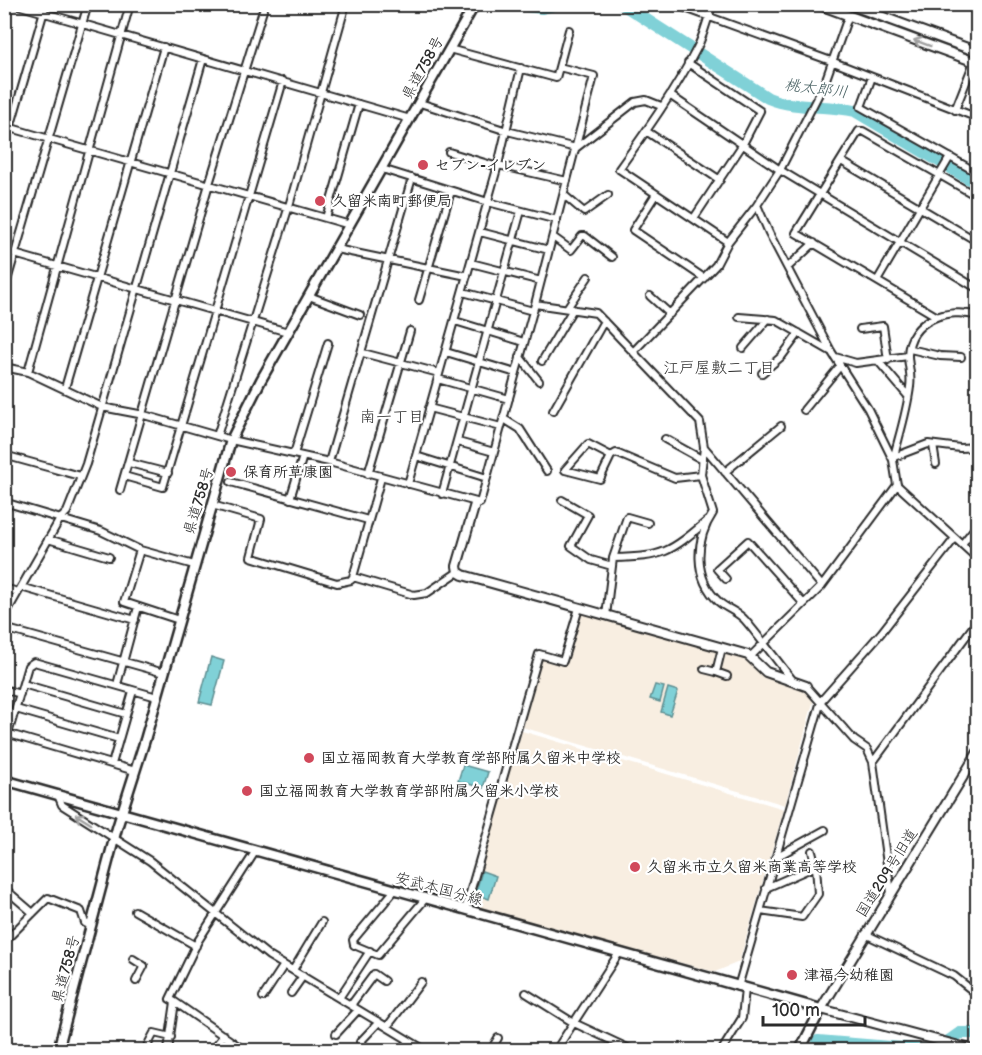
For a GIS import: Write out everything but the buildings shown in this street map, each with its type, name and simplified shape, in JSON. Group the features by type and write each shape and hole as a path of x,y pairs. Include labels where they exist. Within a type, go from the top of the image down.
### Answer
{"main road":[{"name":"県道758号","path":"58,1050 114,838 231,440 244,410 475,4"},
{"name":"安武本国分線","path":"4,780 394,891 821,1008"},
{"path":"800,1050 821,1008"}],"street":[{"path":"14,4 410,119"},
{"path":"4,149 8,127 46,4"},
{"path":"4,291 88,4"},
{"path":"28,372 130,4"},
{"path":"120,490 144,415 209,184 265,4"},
{"path":"217,436 289,206 346,4"},
{"path":"674,4 978,118"},
{"path":"713,4 697,48 671,96 661,106 619,169 728,242"},
{"path":"817,4 976,62 955,110"},
{"path":"634,351 716,265 728,242 757,205 780,170 825,82 851,5 978,52"},
{"path":"449,49 556,78 569,30"},
{"path":"65,388 164,47"},
{"path":"4,617 60,519 67,512 80,476 137,289 203,58"},
{"path":"688,63 760,111 743,144 694,218"},
{"path":"4,367 28,372 102,407 144,415 231,440 329,462 475,504 480,503 534,308 594,76 559,67"},
{"path":"408,484 498,166 521,68"},
{"path":"872,77 861,107 978,173"},
{"path":"124,476 163,487 283,81"},
{"path":"671,96 780,170 978,289"},
{"path":"576,148 635,102 646,100 661,106"},
{"path":"420,103 507,130 576,148"},
{"path":"326,218 359,104"},
{"path":"8,127 350,225"},
{"path":"646,131 720,180"},
{"path":"936,316 796,233 859,131 863,131 978,197"},
{"path":"449,152 498,166 567,181"},
{"path":"877,281 950,157"},
{"path":"841,161 978,242"},
{"path":"382,169 488,202 557,220"},
{"path":"329,462 363,353 412,178"},
{"path":"419,300 451,191"},
{"path":"657,194 633,230 704,278"},
{"path":"564,195 584,212 608,195"},
{"path":"757,205 769,233 831,351 868,409 894,459"},
{"path":"442,494 521,211"},
{"path":"480,232 549,250"},
{"path":"552,237 571,250 582,236 585,236 612,257"},
{"path":"788,267 814,243"},
{"path":"336,249 389,258 467,276"},
{"path":"4,251 288,332"},
{"path":"471,263 541,281"},
{"path":"542,361 588,277"},
{"path":"463,292 534,308 570,308 596,313 700,422 704,447 701,474 713,513 698,552 703,581 718,602 744,619 794,681"},
{"path":"309,296 360,315"},
{"path":"650,296 670,314"},
{"path":"978,316 955,311 936,316 916,331 909,352 911,368 908,396 894,459 897,485 978,559"},
{"path":"739,317 785,323 831,351"},
{"path":"742,348 768,319"},
{"path":"455,321 524,342"},
{"path":"553,411 604,321"},
{"path":"860,329 883,326 888,360"},
{"path":"368,474 410,331"},
{"path":"762,373 782,356 799,333"},
{"path":"294,454 328,344"},
{"path":"446,352 516,373"},
{"path":"835,357 856,363 879,362 909,352 961,357"},
{"path":"363,353 402,362 471,388 509,399"},
{"path":"520,357 538,381"},
{"path":"879,362 908,396"},
{"path":"804,410 840,366"},
{"path":"429,408 501,427"},
{"path":"504,418 520,429 547,471"},
{"path":"725,472 782,426"},
{"path":"665,439 703,460"},
{"path":"458,442 494,452"},
{"path":"611,456 588,444 565,471 600,479 611,456 616,453 675,478 701,474"},
{"path":"894,459 933,445 978,447"},
{"path":"933,445 936,464"},
{"path":"704,447 822,586"},
{"path":"4,455 80,476"},
{"path":"290,499 303,456"},
{"path":"416,456 487,478"},
{"path":"129,463 168,473"},
{"path":"212,505 261,519 251,557 337,583 351,580 353,577 381,478"},
{"path":"231,482 368,520"},
{"path":"750,657 822,586 897,485"},
{"path":"562,500 588,515 571,546 591,560 612,566"},
{"path":"4,502 101,531 140,550 194,565"},
{"path":"458,572 457,566 475,504"},
{"path":"606,616 613,558 627,518 648,523"},
{"path":"613,558 647,557 674,549 708,521"},
{"path":"962,544 978,524"},
{"path":"722,1050 742,1017 742,988 760,911 821,701 881,633 955,538"},
{"path":"48,539 109,556"},
{"path":"726,579 717,569 748,541 803,603"},
{"path":"140,550 124,602 179,620"},
{"path":"353,577 414,595 427,592 458,572 750,657 766,672 806,686 854,740 867,749 873,762 891,893"},
{"path":"4,588 20,590 135,620"},
{"path":"118,681 138,607"},
{"path":"465,910 539,654 563,661 579,608"},
{"path":"873,762 978,620"},
{"path":"4,628 164,673"},
{"path":"716,672 722,648"},
{"path":"135,771 6,733 28,666 34,662 157,698"},
{"path":"704,669 727,676"},
{"path":"23,684 126,714"},
{"path":"4,689 20,694"},
{"path":"111,764 133,691"},
{"path":"4,711 15,711 119,739"},
{"name":"国道209号旧道","path":"821,1008 978,752"},
{"path":"58,795 62,805 150,861 215,914 284,965 425,1050"},
{"path":"776,856 825,830"},
{"path":"760,911 802,917 818,894 816,866 812,851"},
{"path":"244,1050 170,999 196,946 255,852"},
{"path":"766,888 816,866"},
{"path":"4,888 33,913"},
{"path":"394,891 353,940 354,945 378,955 425,899"},
{"path":"4,942 48,898 81,910 85,923 91,926"},
{"path":"135,910 196,946"},
{"path":"293,970 322,922"},
{"path":"865,933 946,971 978,995"},
{"path":"339,998 370,951"},
{"path":"556,1050 619,953"},
{"path":"133,959 144,966 136,981"},
{"path":"263,997 284,965"},
{"path":"351,1005 374,974 384,981"},
{"path":"291,993 303,976"},
{"path":"387,1027 421,982"},
{"path":"526,993 574,1023 632,1050"},
{"path":"168,1050 175,1002"},
{"path":"821,1008 974,1050"},
{"path":"336,1034 358,1010"},
{"path":"366,1047 360,1042 379,1022"},
{"path":"145,1050 154,1033 171,1037"},
{"path":"212,1050 224,1035"},
{"path":"491,1050 498,1038"},
{"path":"402,1050 409,1041"}],"shaded area":[{"path":"581,612 745,659 761,674 808,691 814,699 785,805 522,727 541,656 566,663"},
{"path":"522,731 784,809 739,962 715,972 469,906"}],"water":[{"path":"211,657 224,661 212,705 199,702"},
{"path":"655,685 664,687 660,702 650,699"},
{"path":"668,688 678,691 670,715 661,712"},
{"path":"463,765 488,772 483,788 458,781"},
{"path":"482,871 496,876 489,899 475,894"}],"waterway":[{"name":"桃太郎川","path":"513,4 542,8 558,4"},
{"name":"桃太郎川","path":"622,4 768,98 801,106 855,111 978,184"},
{"path":"936,1050 960,1033 978,1033"},
{"path":"818,1041 926,1050"}],"place":[{"name":"セブン-イレブン","path":"423,165"},
{"name":"久留米南町郵便局","path":"320,201"},
{"name":"保育所草康園","path":"231,472"},
{"name":"国立福岡教育大学教育学部附属久留米中学校","path":"309,758"},
{"name":"国立福岡教育大学教育学部附属久留米小学校","path":"247,791"},
{"name":"久留米市立久留米商業高等学校","path":"635,867"},
{"name":"津福今幼稚園","path":"792,975"}],"district":[{"name":"江戸屋敷二丁目","path":"719,368"},
{"name":"南一丁目","path":"392,417"}]}
